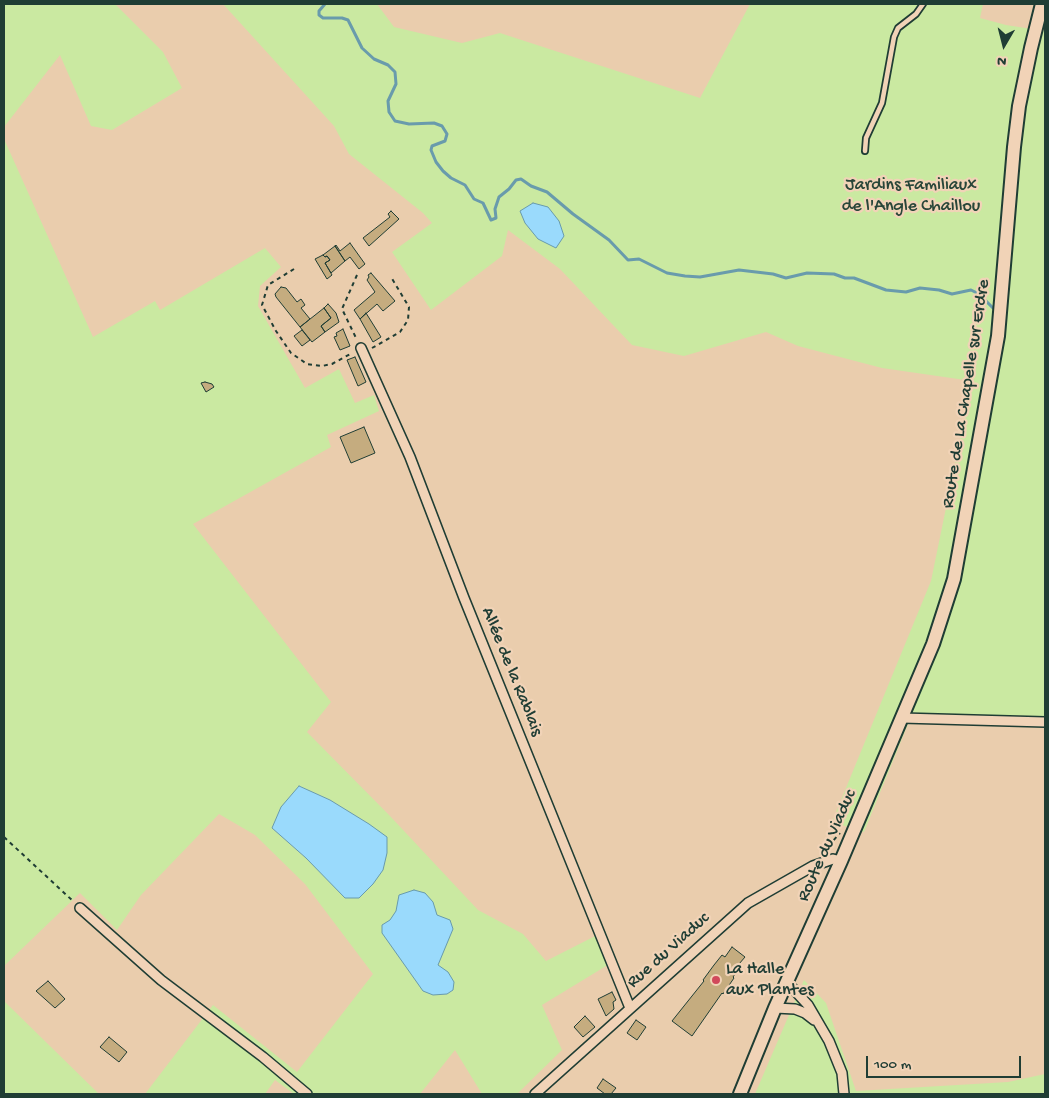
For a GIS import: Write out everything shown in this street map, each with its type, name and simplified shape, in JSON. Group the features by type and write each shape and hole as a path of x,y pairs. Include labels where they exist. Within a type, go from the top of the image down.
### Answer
{"street":[{"name":"Route de La Chapelle sur Erdre","path":"945,612 957,562 998,336 1014,147 1030,53 1042,4"},
{"name":"Allée de la Rablais","path":"362,350 410,457 467,607 630,1008"},
{"name":"Route du Viaduc","path":"740,1094 775,1008 902,718 945,612"},
{"path":"902,718 1045,722"},
{"name":"Rue du Viaduc","path":"535,1094 748,903 814,866 833,859 840,861"},
{"path":"80,908 161,980 263,1057 307,1094"},
{"path":"787,982 808,1005 836,1054 842,1073 844,1094"},
{"path":"775,1008 795,1009 805,1013 820,1025"}],"lane":[{"path":"865,151 866,138 882,103 894,37 898,28 916,14 923,4"}],"path":[{"path":"294,269 268,285 262,304 276,331 291,353 307,364 322,366 332,364 400,332 408,320 409,307 391,277"},
{"path":"357,275 342,309 362,350"},
{"path":"822,853 844,828"},
{"path":"4,837 80,908"}],"green space":[{"path":"4,4 115,4 163,52 182,88 112,130 91,126 60,55 4,127"},
{"name":"Jardins Familiaux de l'Angle Chaillou","path":"223,4 377,4 394,27 462,43 500,33 700,98 750,4 983,4 980,18 1006,25 1045,31 1045,716 915,715 908,724 864,832 832,822 931,581 972,381 882,368 798,346 766,332 684,356 632,345 560,269 508,230 502,256 431,310 392,252 432,223 423,213 349,154 334,126"},
{"path":"4,139 93,337 155,301 160,310 265,248 281,267 260,286 258,306 305,388 339,369 355,403 374,395 379,411 327,435 331,447 193,524 331,702 307,732 390,816 478,910 523,934 546,961 605,931 616,960 542,1005 562,1050 517,1094 482,1094 455,1050 420,1094 294,1094 275,1080 265,1094 145,1094 213,1005 297,1072 373,974 305,884 255,835 219,814 141,895 117,930 80,893 4,966","holes":["299,786 330,800 369,824 306,858 272,828"]},
{"path":"804,980 826,1003 856,1091 1008,1082 1045,1074 1045,1094 755,1094"},
{"path":"4,1001 99,1094 4,1094"}],"water":[{"path":"533,203 548,207 559,221 564,236 556,248 538,239 525,223 520,211"},
{"path":"299,786 330,800 387,837 387,853 383,870 373,884 359,898 345,898 306,858 272,828 281,807"},
{"path":"414,890 425,893 433,902 437,915 450,920 453,929 438,965 448,972 454,982 453,990 447,994 433,995 423,991 382,933 382,925 390,920 396,911 399,895"}],"building":[{"path":"391,211 399,219 369,246 363,238 390,217 388,214"},
{"path":"350,243 365,264 359,269 350,257 345,261 335,246 340,251"},
{"path":"335,246 345,261 331,273 325,263 330,260 327,256 323,255"},
{"path":"323,255 327,256 330,260 325,263 332,275 327,279 315,259"},
{"path":"371,273 395,301 383,311 377,304 360,319 354,310 375,292 367,280 368,275"},
{"path":"281,287 286,288 297,302 301,299 305,305 301,308 310,319 300,327 276,297 275,294"},
{"path":"328,304 336,313 339,322 325,332 321,326 331,318 324,308"},
{"path":"324,308 331,318 321,326 325,332 312,342 300,327"},
{"path":"366,313 381,337 373,342 360,319"},
{"path":"343,329 350,346 340,350 334,337 337,336 336,333"},
{"path":"302,330 310,340 302,346 294,336"},
{"path":"355,357 366,382 358,386 347,360"},
{"path":"201,383 212,384 214,387 206,392"},
{"path":"364,427 375,453 351,463 340,437"},
{"path":"732,947 745,957 739,964 741,966 692,1036 672,1021 722,955 725,957"},
{"path":"48,981 65,999 55,1008 36,991"},
{"path":"612,992 616,1000 613,1002 614,1009 606,1016 598,999"},
{"path":"585,1016 595,1027 583,1037 574,1027"},
{"path":"636,1020 646,1027 637,1040 627,1033"},
{"path":"109,1037 127,1052 119,1062 100,1047"},
{"path":"603,1079 616,1088 611,1094 605,1094 597,1088"}],"waterway":[{"path":"325,4 319,11 319,15 323,18 342,18 348,20 362,48 374,59 388,65 395,72 396,84 388,101 389,112 395,121 409,124 434,123 442,126 447,134 445,141 432,146 431,150 436,162 451,178 465,185 474,199 483,203 491,220 496,218 495,209 499,197 516,180 521,179 531,186 547,192 609,240 628,260 639,259 667,273 700,277 739,270 773,274 786,278 807,273 834,274 845,278 854,278 886,290 906,292 920,288 939,290 952,294 971,290 979,294 993,308"}],"place":[{"name":"La Halle aux Plantes","path":"716,980"}]}
